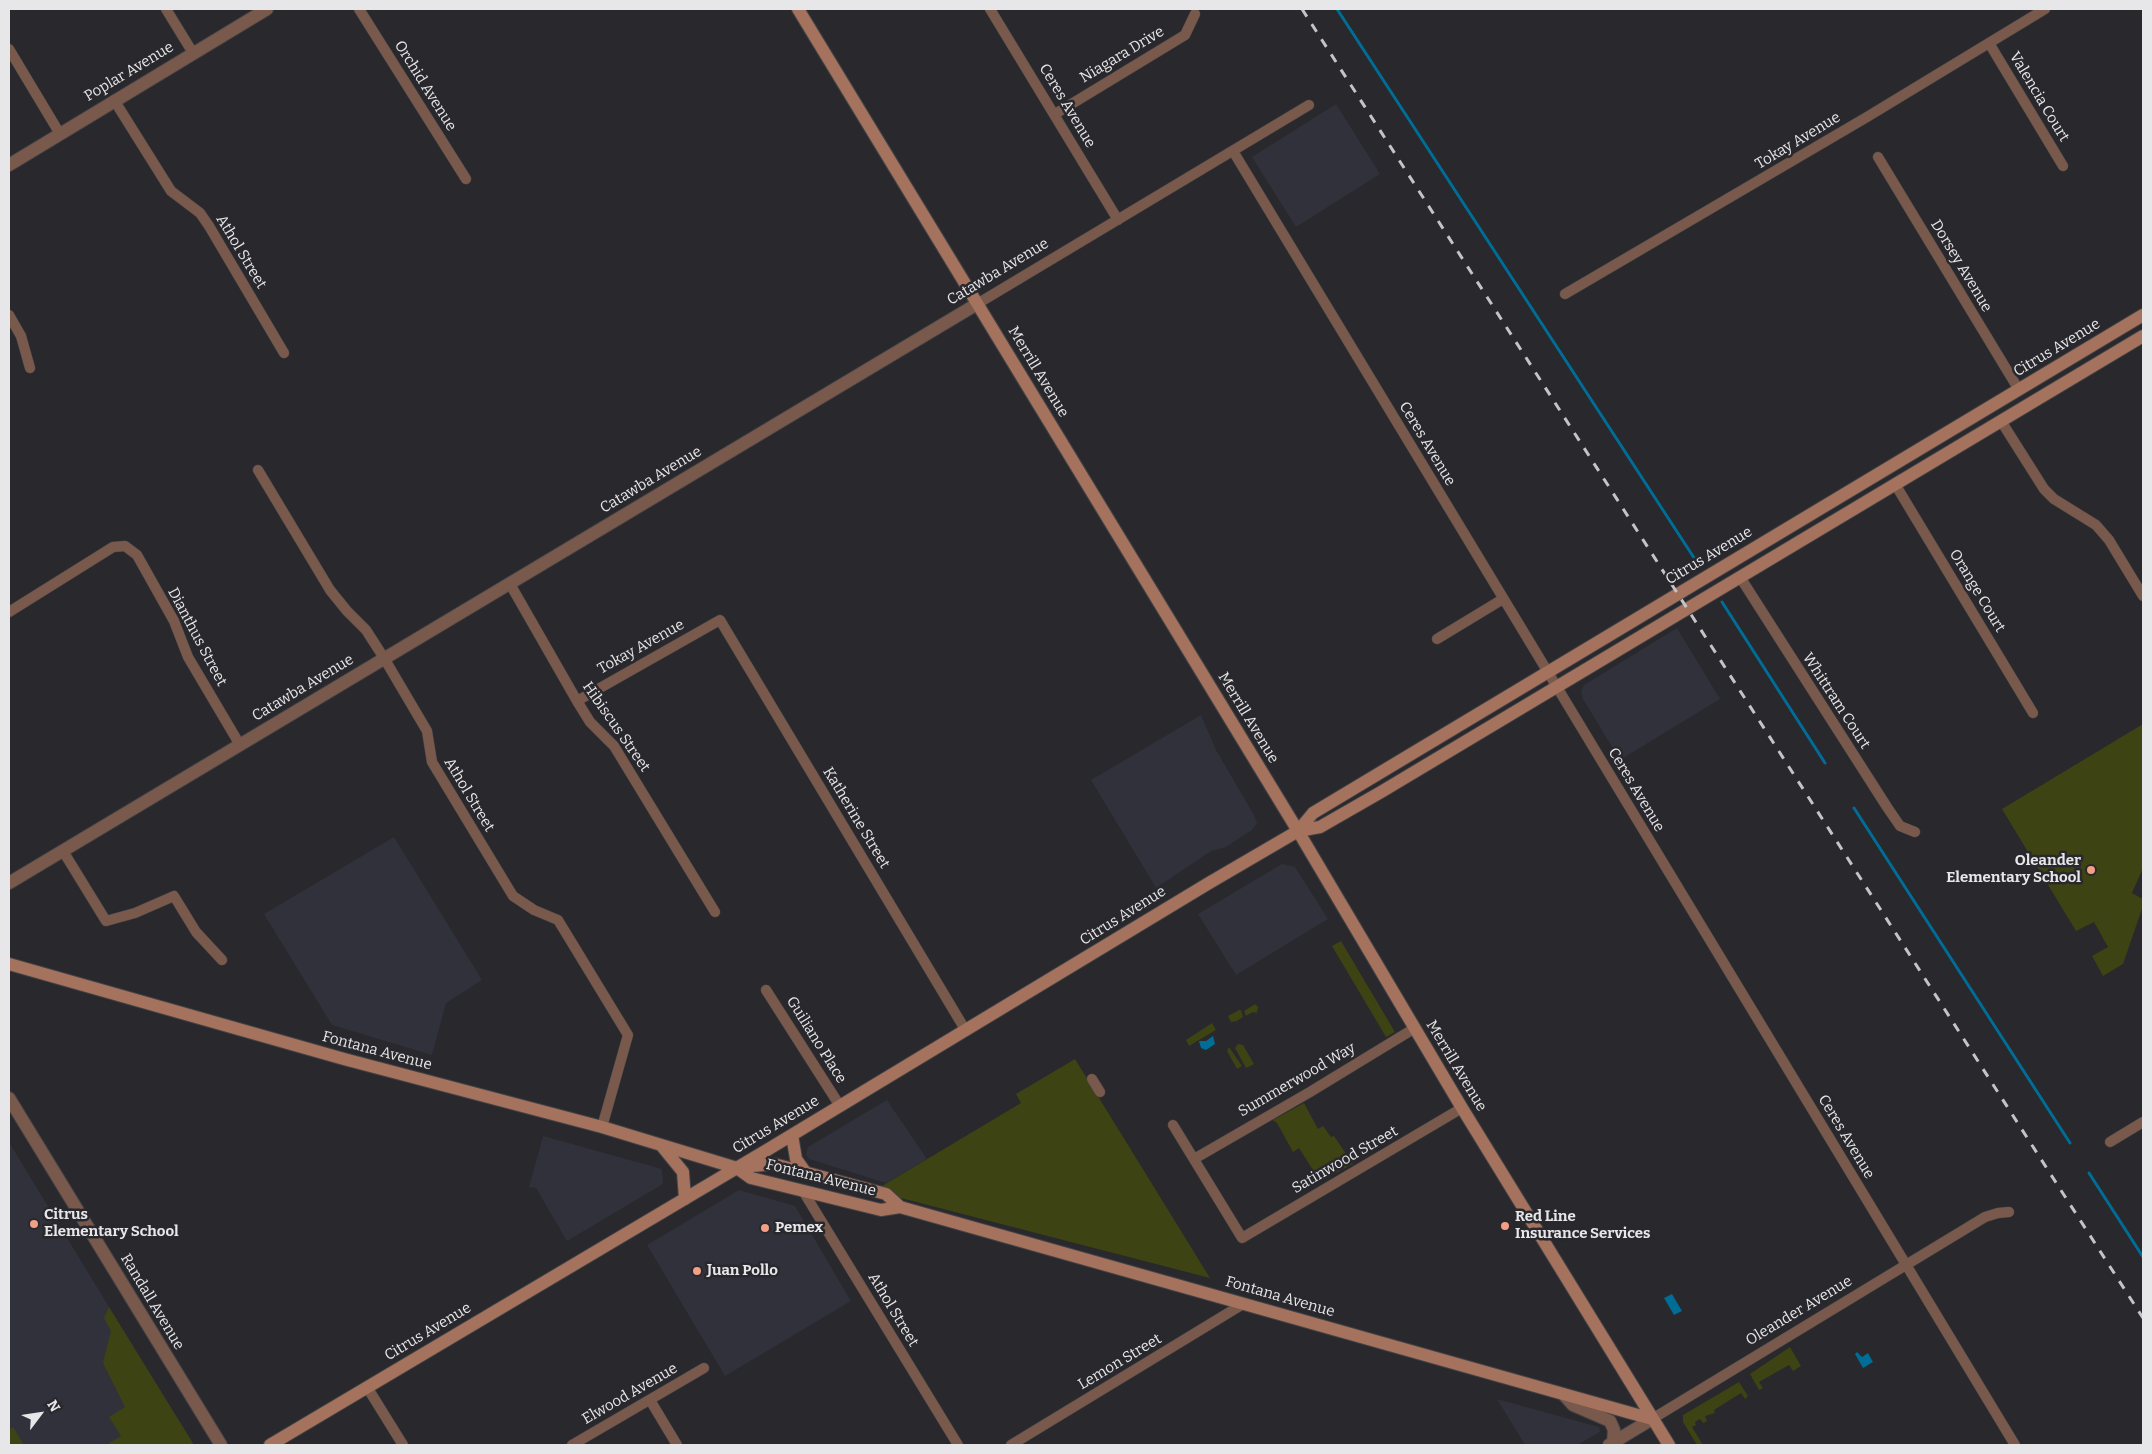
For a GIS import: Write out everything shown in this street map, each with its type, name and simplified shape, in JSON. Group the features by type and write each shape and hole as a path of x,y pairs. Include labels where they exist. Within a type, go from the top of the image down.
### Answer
{"main road":[{"name":"Merrill Avenue","path":"798,9 1298,831 1462,1108 1669,1445"},
{"name":"Citrus Avenue","path":"1298,831 1312,813 2143,315"},
{"name":"Citrus Avenue","path":"270,1445 966,1031 1208,883 1298,831 1320,827 1351,810 2143,336"},
{"path":"9,956 27,969"},
{"name":"Fontana Avenue","path":"9,964 344,1059 602,1127 737,1168 750,1178 881,1210 900,1207 1652,1419"},
{"path":"792,1135 796,1159 806,1173"},
{"path":"661,1145 683,1172 685,1199"},
{"name":"Fontana Avenue","path":"737,1168 774,1164 886,1194 900,1207"}],"street":[{"path":"166,9 192,52"},
{"name":"Poplar Avenue","path":"9,165 192,52 267,9"},
{"name":"Orchid Avenue","path":"359,9 466,179"},
{"name":"Ceres Avenue","path":"990,9 1118,220"},
{"name":"Tokay Avenue","path":"1565,294 1751,186 2045,9"},
{"name":"Niagara Drive","path":"1054,114 1185,35 1195,14"},
{"name":"Valencia Court","path":"1989,43 2063,166"},
{"path":"9,49 60,134"},
{"name":"Athol Street","path":"114,100 171,191 200,213 209,226 284,352"},
{"name":"Catawba Avenue","path":"9,883 1309,105"},
{"name":"Ceres Avenue","path":"1233,151 2015,1445"},
{"name":"Dorsey Avenue","path":"1878,158 2019,390"},
{"path":"9,315 21,336 30,368"},
{"path":"2001,421 2044,489 2054,499 2096,526 2109,540 2143,596"},
{"name":"Athol Street","path":"258,470 330,590 366,630 384,658 427,731 432,762 513,896 534,910 558,920 628,1035 602,1127"},
{"name":"Orange Court","path":"1894,484 2033,713"},
{"name":"Dianthus Street","path":"9,612 113,548 125,546 137,555 174,621 188,657 240,745"},
{"name":"Whittram Court","path":"1740,577 1900,826 1915,832"},
{"name":"Hibiscus Street","path":"510,584 576,701 590,722 614,746 715,912"},
{"path":"1436,639 1503,599"},
{"name":"Tokay Avenue","path":"576,701 720,620"},
{"name":"Katherine Street","path":"720,620 966,1031"},
{"path":"63,850 106,921 135,913 174,896 196,932 222,960"},
{"name":"Guiliano Place","path":"766,990 840,1106"},
{"name":"Summerwood Way","path":"1194,1159 1310,1092 1415,1028"},
{"path":"1092,1079 1100,1092"},
{"name":"Randall Avenue","path":"9,1098 221,1445"},
{"name":"Satinwood Street","path":"1194,1159 1242,1238 1462,1108"},
{"path":"2110,1142 2143,1122"},
{"path":"1173,1125 1194,1159"},
{"name":"Athol Street","path":"803,1191 958,1445"},
{"name":"Oleander Avenue","path":"1611,1444 1985,1217 1998,1212 2009,1212"},
{"name":"Lemon Street","path":"1012,1445 1243,1304"},
{"name":"Elwood Avenue","path":"572,1445 704,1368"},
{"path":"367,1387 402,1445"},
{"path":"1563,1394 1573,1405 1610,1421 1614,1430 1611,1444"},
{"path":"650,1400 677,1445"}],"shaded area":[{"path":"1336,104 1380,174 1296,227 1252,157"},
{"path":"1677,628 1720,699 1620,760 1583,699 1581,691 1584,685"},
{"path":"1201,715 1216,750 1257,823 1252,830 1226,847 1211,851 1156,888 1091,780"},
{"path":"394,837 482,980 446,1003 432,1055 332,1025 264,914"},
{"path":"1282,864 1295,867 1328,919 1236,975 1198,914"},
{"path":"887,1100 927,1159 886,1183 809,1159 806,1155 808,1147"},
{"path":"543,1136 662,1169 663,1184 567,1241 536,1188 529,1187"},
{"name":"Citrus Elementary School","path":"9,1142 109,1307 194,1445 9,1445"},
{"path":"739,1190 795,1206 851,1301 725,1376 647,1245"},
{"path":"1497,1399 1599,1427 1600,1432 1577,1445 1525,1445"}],"green space":[{"name":"Oleander Elementary School","path":"2143,724 2143,868 2132,893 2143,899 2143,906 2123,964 2103,976 2092,956 2108,947 2094,922 2076,931 2002,809"},
{"path":"1341,941 1395,1032 1386,1037 1332,946"},
{"path":"1255,1004 1258,1007 1257,1013 1253,1012 1246,1016 1244,1011"},
{"path":"1241,1010 1243,1017 1231,1022 1228,1016"},
{"path":"1212,1023 1216,1030 1189,1046 1186,1040"},
{"path":"1238,1044 1243,1045 1254,1064 1246,1068 1235,1048"},
{"path":"1229,1047 1242,1066 1237,1069 1227,1051"},
{"path":"1075,1059 1210,1278 893,1196 882,1186 1021,1103 1016,1094"},
{"path":"1304,1103 1318,1129 1323,1126 1331,1137 1334,1136 1353,1164 1320,1181 1299,1148 1293,1152 1277,1123 1273,1120"},
{"path":"109,1307 194,1445 106,1445 121,1436 109,1417 125,1407 103,1363 111,1331 104,1318"},
{"path":"1790,1347 1801,1366 1793,1371 1789,1365 1759,1382 1763,1388 1759,1390 1750,1374"},
{"path":"1739,1382 1748,1396 1745,1399 1741,1393 1714,1410 1715,1413 1705,1416 1707,1421 1703,1423 1700,1419 1695,1422 1696,1425 1692,1427 1703,1445 1697,1445 1683,1422 1683,1415"},
{"path":"13,1427 24,1445 9,1445 9,1430"}],"water":[{"path":"1213,1036 1215,1044 1206,1050 1201,1048 1199,1041 1206,1041"},
{"path":"1672,1294 1682,1311 1674,1315 1664,1298"},
{"path":"1857,1352 1862,1357 1868,1353 1873,1362 1863,1368 1855,1354"}],"waterway":[{"path":"1337,9 1700,567"},
{"path":"1722,602 1825,763"},
{"path":"1854,808 2070,1143"},
{"path":"2089,1173 2143,1257"}],"railway":[{"path":"1302,9 2143,1318"}],"place":[{"name":"Oleander Elementary School","path":"2091,870"},
{"name":"Citrus Elementary School","path":"34,1224"},
{"name":"Red Line Insurance Services","path":"1505,1226"},
{"name":"Pemex","path":"765,1228"},
{"name":"Juan Pollo","path":"697,1271"}]}
